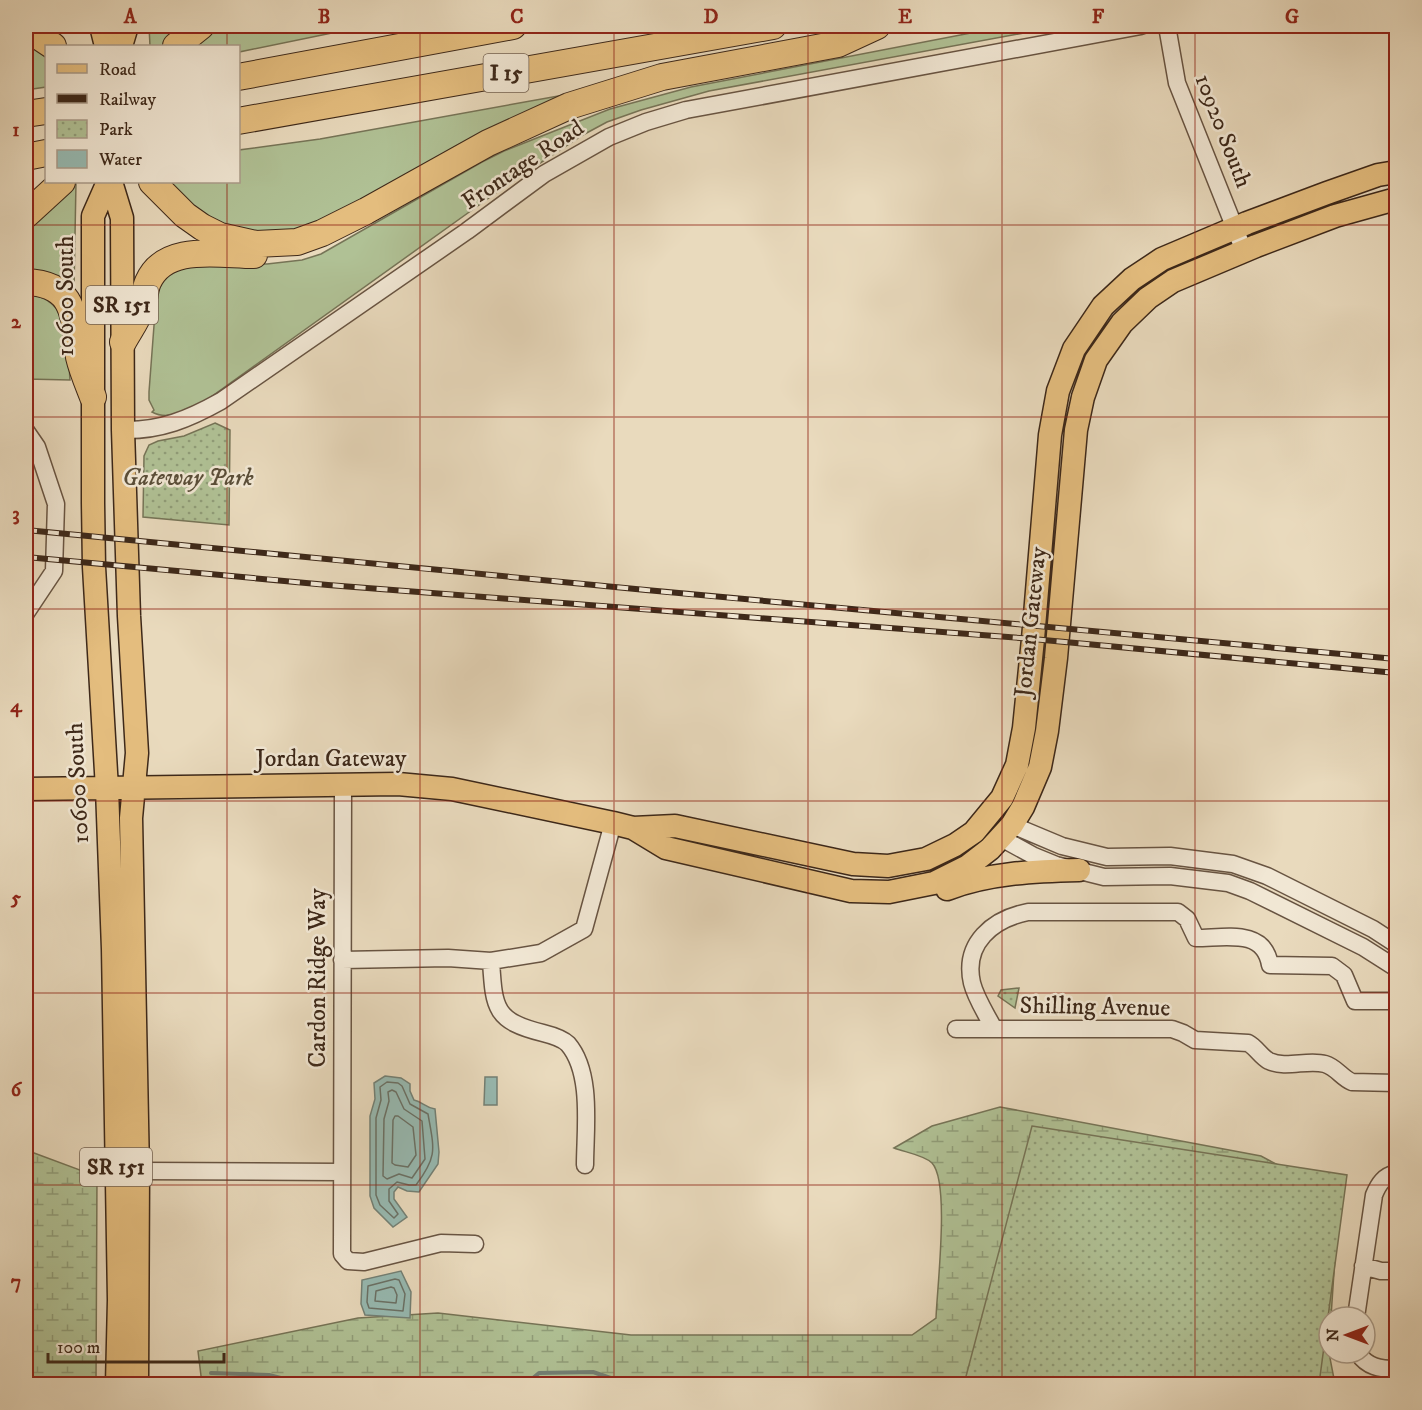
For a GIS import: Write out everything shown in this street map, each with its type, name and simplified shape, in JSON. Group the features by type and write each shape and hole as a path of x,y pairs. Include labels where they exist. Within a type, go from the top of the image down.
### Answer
{"highway":[{"path":"177,45 201,26"},
{"name":"I 15","path":"240,77 513,26"},
{"name":"I 15","path":"240,121 773,26"},
{"path":"153,183 192,221 220,236 248,243 280,244 305,239 366,211 488,143 577,104 662,76 838,44 877,26"},
{"path":"26,28 52,45"},
{"path":"26,114 45,111"},
{"path":"26,157 45,153"},
{"path":"26,215 61,183"},
{"path":"123,342 142,308 149,279 158,267 168,260 188,255 268,255 303,250 327,242 366,211"},
{"path":"26,282 51,288 69,304 75,319 79,357 93,397"}],"main road":[{"path":"101,26 106,45"},
{"path":"121,45 127,26"},
{"name":"Jordan Gateway","path":"26,789 398,784 452,789 623,825 675,825 853,864 888,866 926,860 974,832 1002,798 1017,765 1033,639 1050,435 1058,391 1074,349 1103,306 1132,279 1162,259 1327,193 1378,175 1396,172"},
{"name":"10600 South","path":"109,183 122,218 123,430 129,616 137,753 131,824 138,1171 137,1384"},
{"name":"10600 South","path":"109,183 93,216 94,567 107,789 113,948 120,1300 117,1384"},
{"name":"Jordan Gateway","path":"623,825 666,848 851,891 889,892 934,884 968,866 1023,807 1040,767 1047,731 1076,430 1083,396 1096,360 1122,323 1148,298 1173,281 1335,216 1396,199"},
{"path":"853,864 883,879 905,875 936,867 984,836 1004,830 999,819 1027,761 1022,737"},
{"path":"815,884 831,896 846,902 899,903 923,898 980,879 1079,870"}],"street":[{"name":"Frontage Road","path":"123,430 147,429 178,423 221,401 467,231 544,174 609,137 646,122 686,110 766,94 1141,26"},
{"name":"10920 South","path":"1167,26 1177,83 1244,251"},
{"path":"26,430 37,447 56,504 54,572 26,613"},
{"name":"Cardon Ridge Way","path":"343,784 342,1254 348,1261 364,1262 441,1243 475,1244"},
{"path":"342,960 448,958 491,961 541,953 584,929 623,825"},
{"path":"1004,830 1034,856 1104,877 1170,876 1228,883 1250,891 1363,947 1396,968"},
{"path":"1004,830 1107,857 1170,856 1233,864 1268,876 1373,929 1396,944"},
{"path":"994,1029 972,983 971,968 974,951 982,936 994,924 1010,915 1028,912 1178,912 1187,919 1196,938 1254,940 1265,948 1270,965 1332,966 1344,975 1355,1001 1396,1001"},
{"path":"491,961 494,998 505,1017 520,1027 550,1035 567,1043 577,1060 585,1085 585,1165"},
{"name":"Shilling Avenue","path":"956,1029 1172,1029 1195,1040 1248,1043 1264,1057 1277,1063 1327,1064 1346,1080 1352,1082 1396,1083"},
{"path":"138,1171 341,1172"},
{"path":"1358,1305 1374,1194 1385,1177 1396,1173"},
{"path":"1364,1266 1381,1271 1396,1271"},
{"path":"1371,1365 1376,1368 1396,1369"}],"green space":[{"path":"149,26 186,26 165,45 150,45"},
{"path":"220,26 366,26 240,52 240,45 194,45"},
{"path":"1007,26 1062,26 709,91 607,122 581,136 507,185 208,399 174,415 159,415 152,412 154,410 149,400 149,392 156,299 162,274 197,262 267,264 302,260 321,254 482,162 610,109 691,87"},
{"path":"26,41 45,53 45,87 26,90"},
{"path":"564,95 458,145 381,190 299,232 242,232 204,217 166,183 240,183 240,150 320,139"},
{"path":"73,183 76,183 74,290 26,276 26,227"},
{"path":"26,293 48,301 61,316 67,337 70,380 26,379"},
{"name":"Gateway Park","path":"215,423 230,430 229,525 143,517 144,456 149,445 184,436"},
{"path":"1019,988 1015,1008 998,996 1001,990"},
{"path":"1000,1107 1261,1156 1339,1197 1332,1305 1317,1305 1317,1365 1331,1365 1335,1384 202,1384 198,1351 358,1318 438,1313 631,1335 912,1335 936,1318 941,1236 940,1191 932,1163 894,1148 932,1126"},
{"path":"1032,1126 1347,1175 1330,1305 1317,1305 1317,1365 1322,1365 1319,1384 964,1384"},
{"path":"26,1150 80,1170 87,1181 97,1175 96,1384 26,1384"}],"water":[{"path":"385,1076 401,1078 410,1084 414,1100 435,1109 439,1152 438,1164 419,1192 407,1191 398,1187 394,1192 394,1199 407,1217 393,1227 374,1208 370,1196 370,1116 375,1099 374,1083"},
{"path":"485,1077 497,1077 497,1105 484,1105"},
{"path":"401,1271 411,1292 410,1318 365,1315 361,1304 362,1280"}],"waterway":[{"path":"526,1384 539,1373 593,1372 628,1384"},
{"path":"211,1373 269,1375 304,1384"}],"railway":[{"path":"26,530 1396,659"},
{"path":"26,557 328,585 1033,639 1396,673"}]}
